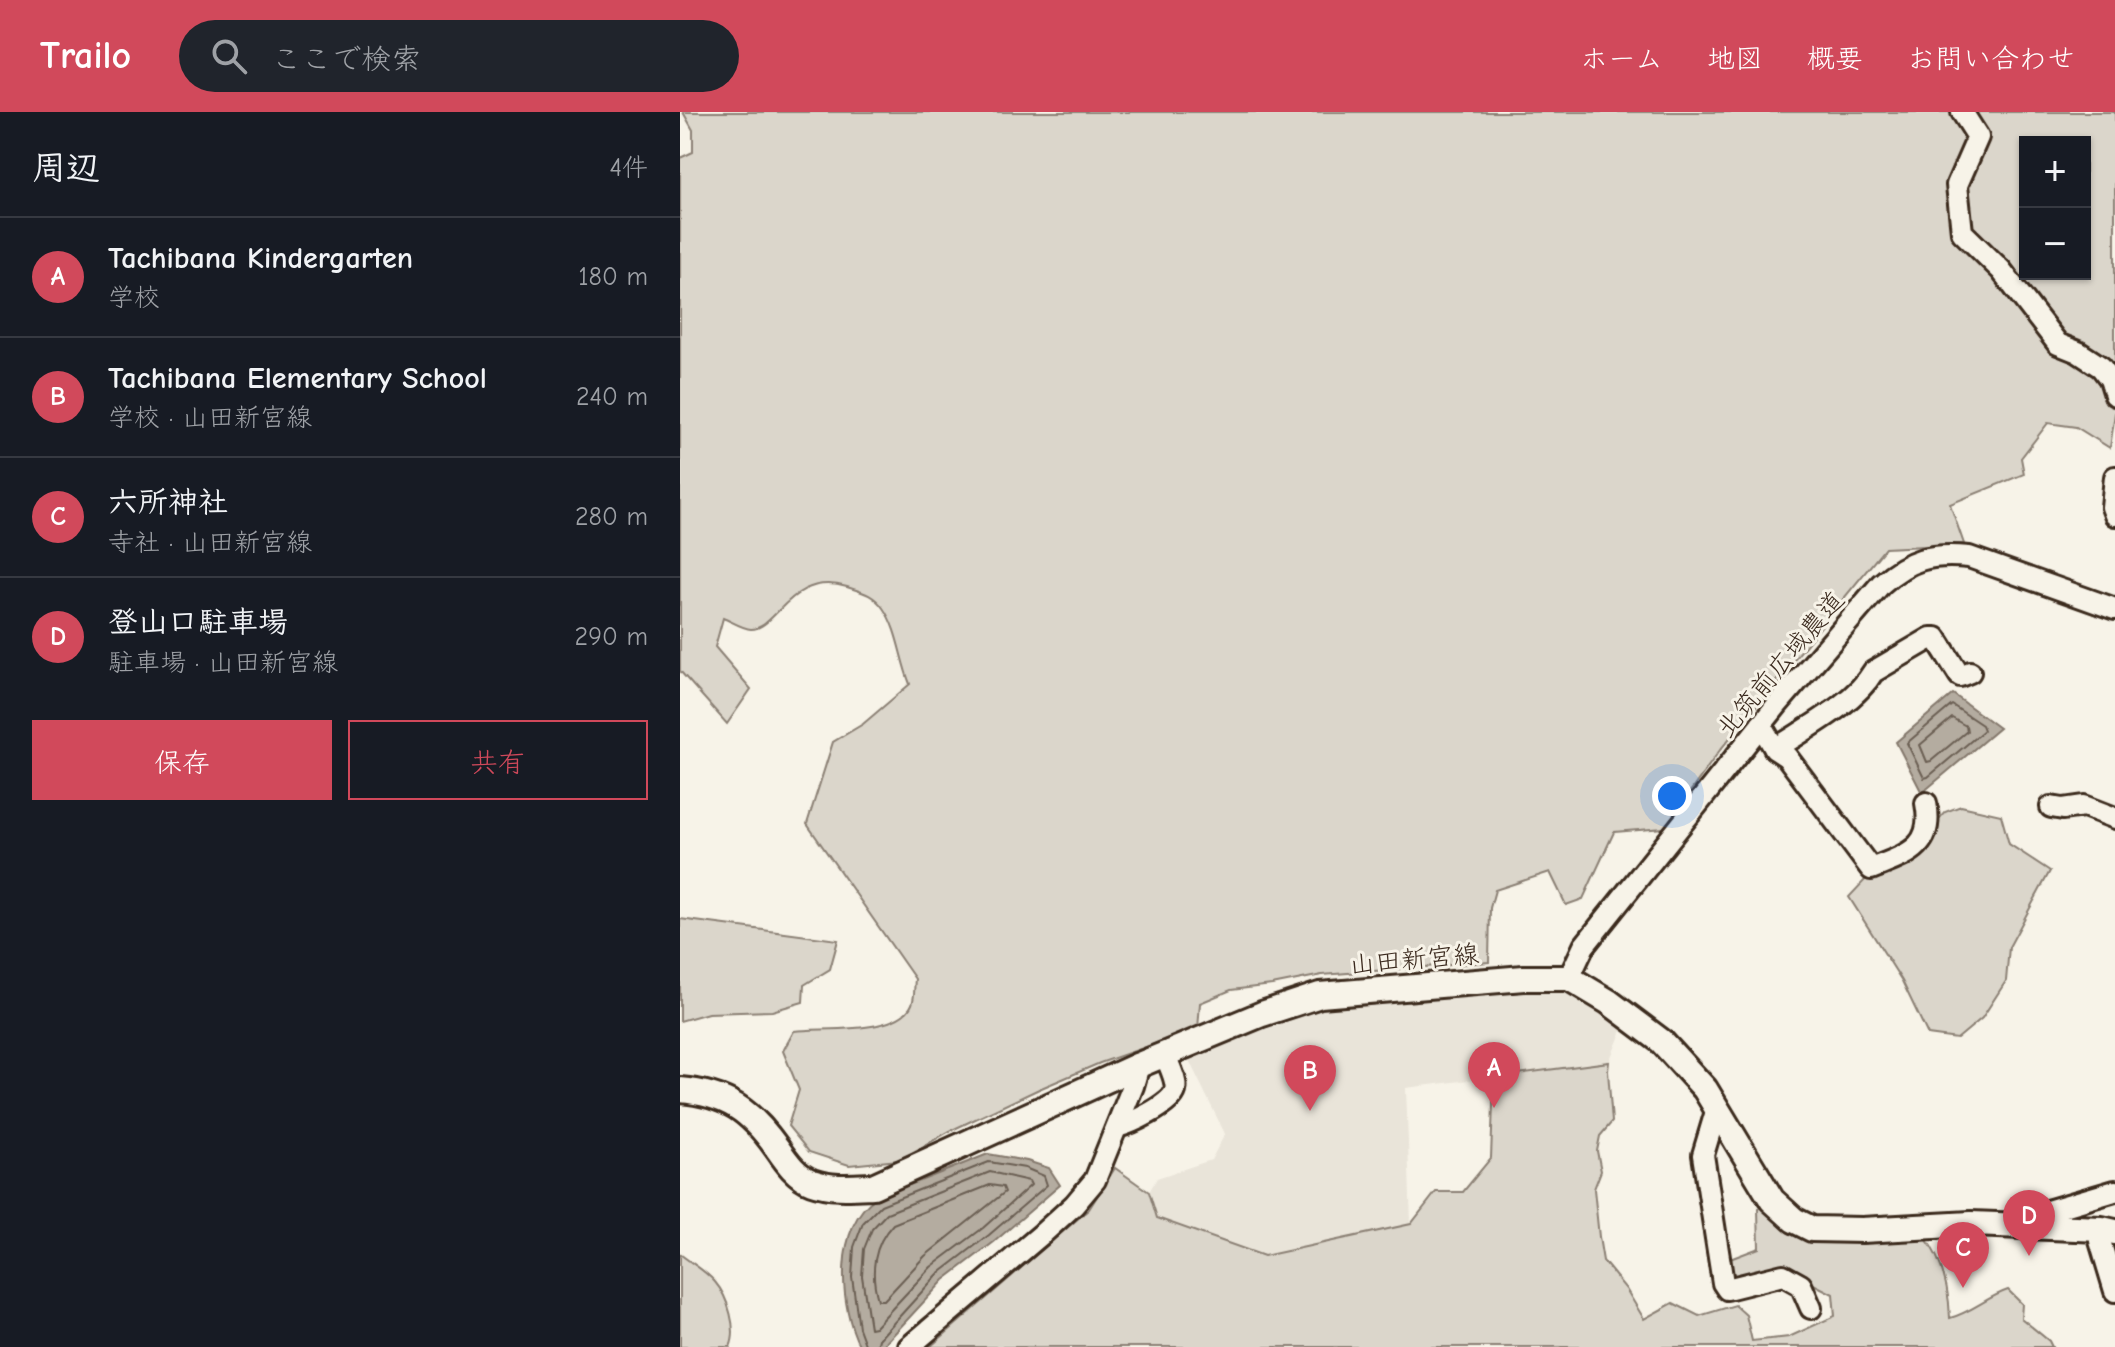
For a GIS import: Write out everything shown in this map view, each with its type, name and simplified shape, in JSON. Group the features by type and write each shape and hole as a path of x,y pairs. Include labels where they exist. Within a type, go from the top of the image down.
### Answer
{"main road":[{"name":"山田新宮線","path":"680,1090 704,1092 749,1114 789,1166 810,1181 840,1188 873,1186 1139,1065 1262,1014 1320,995 1524,978 1569,978"},
{"path":"1569,978 1609,1002 1661,1041 1705,1089 1772,1200 1794,1220 1812,1229 1862,1230 1971,1224 2108,1231"}],"street":[{"path":"1962,112 1978,137 1957,185 1962,232 2001,270 2058,344 2101,367 2110,379 2115,395"},
{"path":"2115,477 2112,507 2115,515"},
{"name":"北筑前広域農道","path":"1569,978 1584,946 1761,725 1881,584 1898,569 1920,559 1944,554 1969,557 2115,609"},
{"path":"1775,749 1868,682 1873,672 1931,638 1936,638 1960,676 1970,672"},
{"path":"1761,725 1775,749 1787,757 1871,869 1915,851 1926,829 1926,803"},
{"path":"2051,807 2084,806 2115,818"},
{"path":"1117,1127 1137,1121 1173,1096 1176,1088 1165,1054"},
{"path":"909,1347 1074,1205 1095,1180 1139,1065"},
{"path":"1717,1108 1703,1155 1723,1283 1727,1289 1783,1275 1801,1285 1811,1308"},
{"path":"2019,1227 2030,1216 2115,1191"},
{"path":"2108,1231 2100,1241 2115,1291"}],"shaded area":[{"path":"683,112 2115,112 2115,413 2110,448 2076,427 2048,423 2021,458 2024,474 1950,504 1964,544 1885,548 1720,750 1664,828 1614,832 1583,899 1566,905 1550,872 1495,890 1490,908 1489,962 1322,975 1231,990 1200,1003 1198,1029 1100,1063 1039,1089 950,1131 899,1160 849,1165 809,1152 788,1126 799,1090 783,1051 794,1031 859,1028 892,1021 904,1014 912,1004 915,979 807,824 833,742 863,724 910,684 892,625 879,603 862,592 828,584 812,586 799,593 769,620 751,629 723,618 715,647 751,689 727,724 680,671 680,158 693,152 693,130"},
{"path":"1961,806 2001,815 2009,844 2050,871 2009,947 2006,981 1982,1018 1957,1039 1928,1035 1902,981 1849,897 1880,864 1915,847 1945,812"},
{"path":"680,919 838,940 830,969 804,985 803,1002 772,1011 708,1013 680,1021"},
{"path":"1517,989 1577,992 1625,1023 1609,1062 1406,1088 1411,1224 1264,1256 1157,1218 1149,1192 1157,1178 1211,1160 1225,1134 1185,1052 1328,1006"},
{"path":"1609,1062 1612,1122 1600,1136 1597,1151 1601,1171 1594,1189 1599,1237 1603,1261 1626,1289 1644,1319 1673,1303 1699,1316 1735,1305 1746,1315 1752,1341 1789,1337 1835,1316 1833,1294 1786,1270 1734,1279 1730,1259 1759,1248 1758,1209 1766,1203 1813,1236 1831,1241 1924,1236 1944,1275 1950,1318 2008,1290 2022,1304 2021,1318 2052,1347 930,1347 1089,1209 1115,1168 1149,1192 1157,1218 1264,1256 1411,1224 1436,1192 1463,1192 1491,1158 1494,1077"},
{"path":"680,1254 720,1288 732,1323 730,1347 680,1347"}],"water":[{"path":"1953,694 1999,728 1922,793 1896,742"},
{"path":"988,1154 1049,1168 1060,1185 944,1280 882,1347 860,1347 848,1311 844,1268 853,1227 863,1210 885,1193"}],"place":[{"name":"Tachibana Kindergarten","path":"1494,1108"},
{"name":"Tachibana Elementary School","path":"1310,1111"},
{"name":"登山口駐車場","path":"2029,1256"},
{"name":"六所神社","path":"1963,1288"}]}
